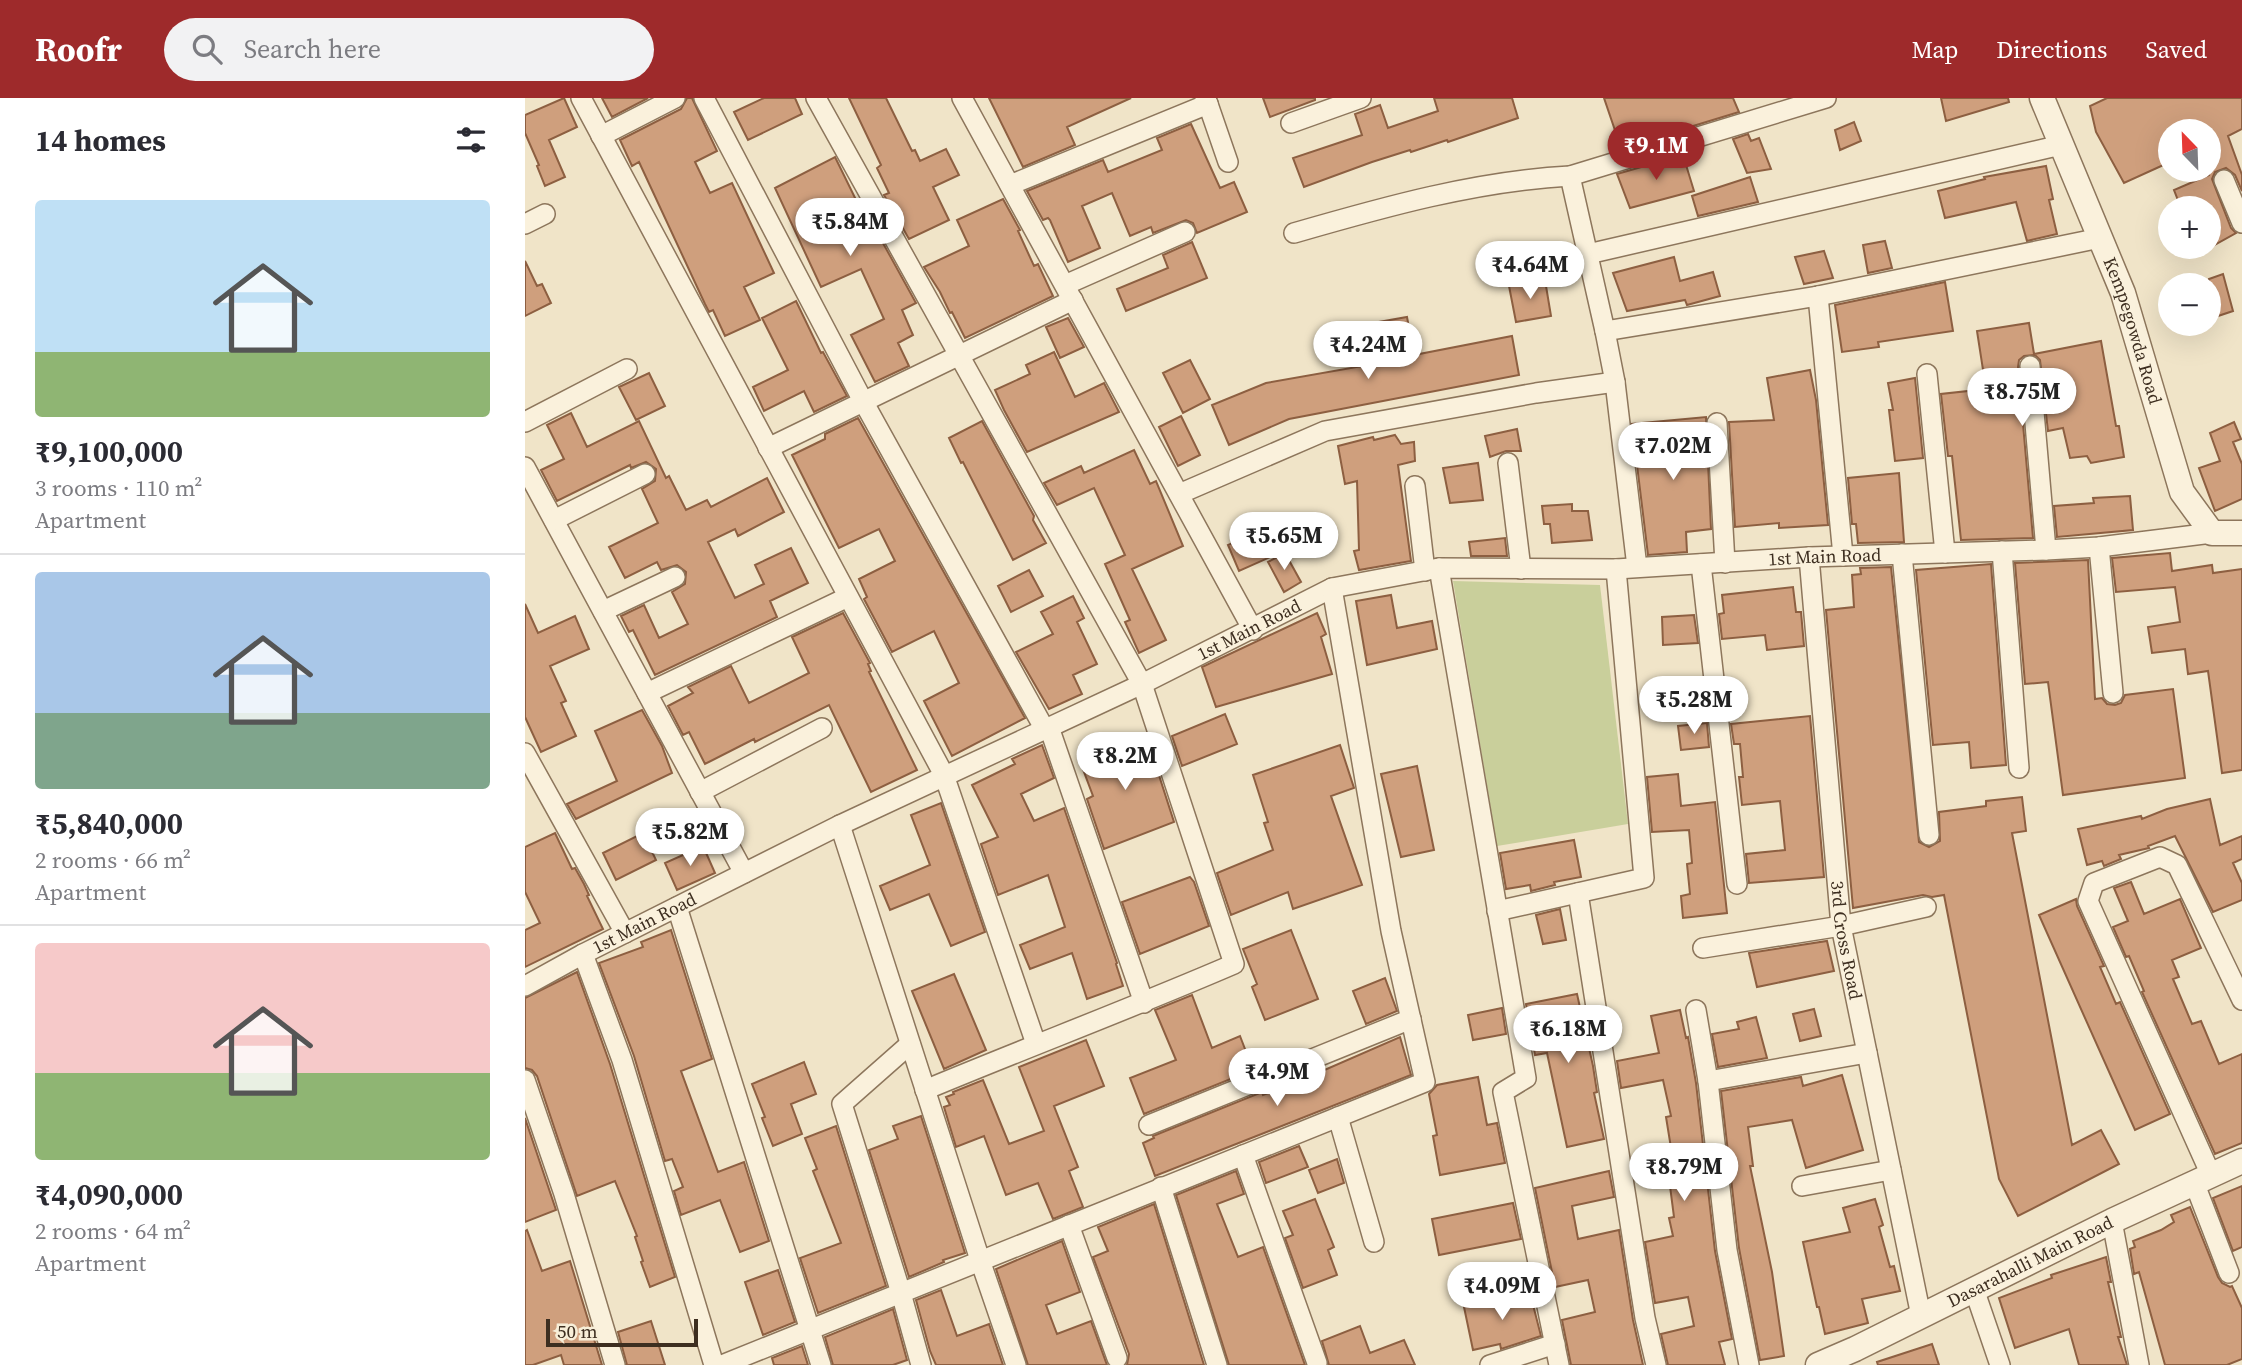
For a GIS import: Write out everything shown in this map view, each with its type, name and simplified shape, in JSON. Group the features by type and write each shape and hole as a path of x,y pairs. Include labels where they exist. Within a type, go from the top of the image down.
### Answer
{"street":[{"path":"581,98 944,775 1036,1044"},
{"path":"601,136 675,98"},
{"path":"704,98 863,401 1047,728 1144,1003"},
{"path":"816,98 1142,684 1234,964 1144,1003 925,1090"},
{"path":"962,98 1253,630"},
{"path":"1291,123 1361,98"},
{"path":"1294,233 1387,206 1529,178 1570,176 1826,98"},
{"name":"Kempegowda Road","path":"2042,98 2123,293 2182,492 2212,533"},
{"path":"1010,185 1207,101 1228,162"},
{"path":"1588,254 2061,145"},
{"path":"1570,176 1615,382 1637,567"},
{"path":"2224,180 2242,223"},
{"path":"525,224 545,214"},
{"path":"768,448 960,354 1185,232"},
{"path":"1605,331 1818,296 2099,238"},
{"path":"1818,296 1843,556"},
{"path":"2030,366 2046,550"},
{"path":"525,422 627,369"},
{"path":"1927,374 1945,553"},
{"path":"1179,494 1325,431 1536,393 1615,382"},
{"path":"1717,423 1725,562"},
{"path":"1508,463 1521,569"},
{"path":"525,467 744,873"},
{"path":"554,520 645,474"},
{"path":"1415,486 1497,911 1526,1078 1503,1092 1559,1365"},
{"path":"2212,533 2242,533"},
{"name":"1st Main Road","path":"525,986 840,825 1142,684 1332,588 1432,569 1616,569 1843,556 2046,550 2098,547 2212,533"},
{"path":"2098,547 2113,693"},
{"path":"2002,551 2019,768"},
{"path":"1902,554 1929,835"},
{"name":"3rd Cross Road","path":"1809,558 1840,926 1921,1316"},
{"path":"1700,564 1737,884"},
{"path":"1497,911 1644,878 1616,569"},
{"path":"603,611 674,577"},
{"path":"722,1365 1425,1082 1391,931 1332,588"},
{"path":"647,693 848,597"},
{"path":"700,792 822,728"},
{"path":"525,753 625,933"},
{"path":"840,825 1016,1365"},
{"path":"2229,1273 2202,1179 2088,901 2094,883 2160,857 2177,865 2242,1000"},
{"path":"1578,892 1643,1305 1656,1365"},
{"path":"677,907 821,1365"},
{"path":"1703,948 1840,926 1926,907"},
{"path":"583,954 622,1060 714,1365"},
{"path":"1696,1010 1708,1082 1727,1250 1749,1365"},
{"path":"1149,1125 1411,1019"},
{"path":"910,1044 842,1104 921,1365"},
{"path":"1708,1082 1867,1053"},
{"path":"525,1080 564,1194 615,1365"},
{"path":"1338,1117 1374,1242"},
{"path":"1243,1155 1317,1363"},
{"name":"Dasarahalli Main Road","path":"1818,1365 1857,1357 1921,1316 1974,1289 2242,1161"},
{"path":"1802,1186 1891,1170"},
{"path":"1161,1187 1217,1365"},
{"path":"2112,1221 2139,1365"},
{"path":"1069,1226 1117,1358"},
{"path":"1974,1289 2000,1365"},
{"path":"1490,1365 1555,1344"}],"green space":[{"path":"1453,581 1600,585 1628,824 1497,846"}],"building":[{"path":"564,98 577,127 549,140 565,177 545,186 525,133 525,115"},
{"path":"602,98 648,98 612,117"},
{"path":"687,98 692,98 717,151 695,162 710,193 732,183 774,273 744,287 760,320 725,336 713,310 709,312 705,304 639,162 632,166 620,140 681,109"},
{"path":"764,98 795,98 802,114 748,140 734,112"},
{"path":"849,98 886,98 912,151 915,150 920,161 946,149 959,175 933,187 949,220 909,239 884,195 889,193 877,168 881,165"},
{"path":"989,98 1131,98 1067,127 1075,145 1023,167"},
{"path":"1263,98 1315,98 1315,100 1270,117"},
{"path":"1434,98 1512,98 1518,118 1448,142 1447,140 1372,162 1304,187 1293,158 1362,135 1355,114 1380,105 1388,128 1438,111"},
{"path":"1604,98 1733,98 1739,112 1621,148"},
{"path":"1941,98 2008,98 2009,102 1946,121"},
{"path":"2107,98 2242,98 2242,129 2228,136 2242,175 2242,191 2235,175 2226,168 2221,170 2221,119 2158,119 2158,167 2124,183 2096,132 2090,106"},
{"path":"1854,122 1861,141 1840,150 1835,130"},
{"path":"1191,124 1220,188 1234,182 1247,212 1197,233 1193,223 1186,220 1153,233 1151,227 1130,236 1112,193 1082,206 1100,248 1068,262 1050,220 1043,220 1027,191 1103,160 1108,172 1162,150 1157,138"},
{"path":"1748,134 1751,141 1759,138 1771,169 1747,173 1733,139"},
{"path":"1683,155 1694,191 1630,208 1617,174"},
{"path":"835,157 859,206 862,205 916,303 902,310 913,335 898,343 909,366 875,382 851,335 884,319 861,269 821,287 775,188"},
{"path":"2046,166 2053,199 2049,200 2057,234 2027,241 2016,202 1945,218 1938,191 1985,179 1984,177"},
{"path":"1750,177 1758,202 1698,216 1692,196"},
{"path":"2193,182 2213,182 2219,196 2176,196 2174,190"},
{"path":"1003,199 1020,230 1018,231 1034,266 1038,264 1053,296 965,338 924,267 969,246 957,220"},
{"path":"2221,202 2231,228 2236,233 2221,241"},
{"path":"1885,241 1892,268 1868,273 1863,245"},
{"path":"1192,242 1207,278 1126,311 1117,289 1168,268 1163,255"},
{"path":"1824,251 1833,278 1804,284 1795,257"},
{"path":"1674,257 1680,281 1713,272 1720,296 1687,305 1685,300 1627,311 1613,273"},
{"path":"525,261 537,286 542,284 551,303 525,316"},
{"path":"2223,274 2233,311 2221,315"},
{"path":"1545,280 1551,316 1516,322 1509,286"},
{"path":"1945,282 1953,331 1878,342 1879,347 1842,352 1835,305"},
{"path":"796,301 821,353 823,352 847,396 814,412 804,391 764,411 753,387 788,370 762,318"},
{"path":"1407,317 1414,355 1512,336 1519,375 1289,419 1229,445 1212,405 1266,383 1374,364 1367,324"},
{"path":"1068,318 1084,347 1060,358 1046,327"},
{"path":"2029,323 2034,354 2101,341 2124,457 2091,463 2087,456 2070,458 2063,428 2048,431 2040,360 2035,355 2024,356 2019,360 2018,367 2033,538 1961,540 1952,456 1948,456 1941,394 1986,389 1977,331"},
{"path":"1054,352 1075,397 1104,383 1119,412 1027,452 995,390 1030,374 1026,365"},
{"path":"1190,360 1210,399 1183,413 1163,373"},
{"path":"1810,370 1816,400 1828,525 1779,528 1779,523 1735,527 1729,422 1774,420 1767,378"},
{"path":"649,373 665,406 636,420 619,387"},
{"path":"1915,378 1923,458 1895,461 1889,410 1893,410 1888,383"},
{"path":"571,413 587,447 639,421 666,478 669,476 686,510 707,500 711,507 767,478 784,512 738,536 735,529 708,542 735,598 764,584 755,565 791,548 808,583 770,601 777,617 655,675 633,630 629,632 621,616 644,605 659,638 688,624 672,592 685,584 686,572 677,565 661,570 657,562 625,578 609,547 658,523 642,489 655,481 656,469 646,462 631,468 630,465 557,501 541,470 564,459 547,425"},
{"path":"1181,416 1200,455 1178,466 1159,427"},
{"path":"1706,417 1711,529 1686,532 1687,552 1648,555 1632,424"},
{"path":"858,418 1025,718 952,756 924,701 959,683 934,631 892,652 864,599 867,597 859,579 895,561 879,529 839,548 792,455 825,439 825,434"},
{"path":"982,421 1046,543 1013,560 949,438"},
{"path":"2234,422 2241,439 2233,442 2242,464 2242,499 2215,511 2199,468 2220,461 2210,433"},
{"path":"1517,429 1521,451 1506,451 1490,457 1485,436"},
{"path":"1395,435 1401,444 1414,442 1415,461 1398,465 1411,561 1359,570 1354,551 1359,550 1357,481 1345,484 1338,446 1373,437 1374,440"},
{"path":"1134,450 1150,484 1156,481 1183,546 1132,569 1166,640 1139,653 1125,622 1130,620 1105,564 1125,555 1094,488 1057,505 1044,483 1081,466 1084,473"},
{"path":"1478,463 1483,500 1450,503 1443,468"},
{"path":"1899,473 1904,542 1858,543 1856,524 1852,524 1848,478"},
{"path":"2130,496 2133,530 2057,537 2054,506 2094,503 2093,498"},
{"path":"1572,504 1572,511 1588,511 1592,540 1552,543 1550,524 1544,524 1542,506"},
{"path":"1268,534 1277,554 1239,571 1228,545 1242,539 1245,544"},
{"path":"1505,538 1507,556 1471,556 1469,542"},
{"path":"1285,553 1301,582 1284,592 1268,562"},
{"path":"2170,553 2172,571 2212,565 2213,573 2242,569 2242,770 2222,773 2208,671 2188,674 2185,649 2152,653 2148,627 2180,622 2175,587 2116,592 2112,558"},
{"path":"2088,560 2095,699 2102,698 2107,704 2115,705 2121,703 2125,695 2173,689 2185,778 2063,795 2048,682 2025,684 2015,563"},
{"path":"1991,564 2006,765 1971,768 1969,742 1933,745 1916,570"},
{"path":"1891,567 1919,842 1929,847 1940,841 1939,812 1986,806 1986,801 2022,797 2026,831 2012,833 2072,1145 2101,1130 2119,1164 2018,1216 1999,1179 1944,895 1923,895 1853,908 1826,610 1854,607 1852,575 1861,574 1860,568"},
{"path":"1029,570 1043,596 1011,612 998,586"},
{"path":"1793,587 1796,612 1801,612 1804,646 1767,650 1765,635 1722,639 1719,614 1724,613 1722,595"},
{"path":"1391,595 1397,628 1432,621 1437,649 1367,665 1356,601"},
{"path":"1073,596 1084,618 1077,622 1097,664 1073,675 1082,694 1049,709 1016,652 1053,634 1041,612"},
{"path":"525,604 538,633 575,616 589,649 550,666 566,701 561,703 576,736 541,752 525,717"},
{"path":"843,613 870,663 869,672 917,770 871,792 829,705 705,764 689,732 683,735 668,706 693,693 688,687 731,666 749,703 809,673 792,637"},
{"path":"1317,613 1326,634 1321,637 1332,674 1216,707 1202,667"},
{"path":"1694,615 1698,643 1663,645 1662,617"},
{"path":"642,710 662,746 672,773 576,819 567,804 617,781 595,731"},
{"path":"1225,714 1237,744 1182,766 1172,736"},
{"path":"1810,716 1824,877 1749,883 1746,854 1785,850 1780,801 1742,805 1740,744 1734,744 1731,724"},
{"path":"1707,723 1709,747 1681,750 1678,726"},
{"path":"1146,735 1174,822 1104,849 1087,799 1093,796 1078,756 1108,745 1109,749"},
{"path":"1042,745 1054,778 1021,794 1034,821 1064,808 1123,986 1087,999 1072,953 1030,969 1020,945 1065,927 1048,875 998,895 981,844 998,837 972,785 1015,764 1012,759"},
{"path":"1340,745 1354,788 1331,796 1362,885 1293,909 1288,892 1231,915 1217,873 1273,850 1264,823 1268,822 1253,775"},
{"path":"1417,766 1434,850 1401,857 1381,774"},
{"path":"1678,774 1681,806 1715,802 1727,913 1683,918 1681,896 1690,894 1687,864 1692,863 1689,830 1652,832 1647,777"},
{"path":"2210,799 2220,845 2242,836 2242,859 2233,863 2242,883 2242,900 2213,912 2175,836 2148,846 2149,848 2119,855 2121,859 2104,866 2102,861 2087,865 2078,829 2141,816 2142,819 2167,809"},
{"path":"941,803 985,932 951,946 929,894 890,910 880,886 930,865 911,815"},
{"path":"555,833 572,869 575,868 584,884 603,929 525,967 525,930 540,923 525,892 525,847"},
{"path":"643,833 656,860 616,880 603,853"},
{"path":"1574,840 1581,877 1554,882 1555,885 1531,891 1530,885 1506,889 1500,853"},
{"path":"703,846 715,873 677,890 665,863"},
{"path":"1190,877 1209,926 1140,954 1122,902"},
{"path":"2131,882 2144,914 2180,899 2201,948 2172,960 2179,977 2173,979 2192,1024 2201,1021 2219,1064 2242,1054 2242,1143 2215,1154 2142,992 2144,991 2129,956 2126,957 2113,927 2128,921 2114,888"},
{"path":"2076,899 2104,966 2100,967 2116,1004 2120,1002 2170,1114 2135,1130 2039,915"},
{"path":"1560,909 1566,940 1543,944 1536,915"},
{"path":"671,930 712,1059 681,1071 718,1172 744,1162 769,1241 740,1252 720,1200 681,1215 674,1191 683,1187 672,1159 665,1161 634,1056 599,963 643,947 641,942"},
{"path":"1291,930 1318,999 1265,1020 1252,987 1257,984 1243,949"},
{"path":"1827,941 1834,971 1757,987 1749,953"},
{"path":"577,972 610,1064 675,1277 650,1287 641,1262 643,1261 635,1237 637,1236 615,1181 577,1196 537,1076 532,1070 525,1068 525,998"},
{"path":"954,974 986,1050 944,1069 912,991"},
{"path":"1385,978 1397,1011 1366,1024 1353,991"},
{"path":"1577,994 1593,1066 1597,1092 1594,1093 1604,1139 1567,1147 1547,1053 1535,1055 1526,1004"},
{"path":"1192,995 1212,1048 1240,1036 1253,1070 1144,1114 1130,1078 1176,1060 1155,1010"},
{"path":"1502,1008 1506,1034 1473,1040 1468,1015"},
{"path":"1814,1009 1821,1036 1800,1041 1793,1014"},
{"path":"1680,1010 1696,1083 1715,1251 1732,1339 1719,1342 1725,1365 1668,1365 1661,1334 1694,1326 1688,1297 1655,1303 1645,1242 1673,1236 1669,1218 1674,1217 1666,1155 1672,1154 1666,1117 1671,1116 1663,1080 1621,1088 1617,1061 1659,1053 1651,1016"},
{"path":"1756,1017 1767,1058 1718,1067 1712,1034 1739,1029 1737,1022"},
{"path":"1400,1037 1411,1075 1155,1176 1143,1143 1154,1138 1153,1136 1262,1092 1263,1095 1297,1082"},
{"path":"1086,1040 1104,1086 1054,1106 1078,1167 1069,1171 1083,1207 1053,1219 1038,1183 1006,1195 984,1136 956,1147 944,1107 950,1105 946,1097 954,1094 953,1092 983,1080 1009,1144 1044,1131 1019,1067"},
{"path":"804,1062 816,1094 791,1104 802,1134 773,1146 752,1084"},
{"path":"1842,1075 1863,1150 1806,1168 1792,1120 1748,1127 1753,1166 1750,1166 1772,1272 1784,1356 1760,1360 1739,1248 1721,1091 1801,1077 1803,1086"},
{"path":"1478,1077 1487,1125 1497,1123 1505,1163 1440,1175 1433,1136 1437,1135 1429,1094 1437,1085"},
{"path":"921,1116 965,1253 943,1260 944,1262 909,1277 869,1150 898,1139 893,1126"},
{"path":"525,1118 556,1210 525,1222"},
{"path":"836,1126 886,1286 818,1313 800,1258 841,1243 813,1171 817,1169 805,1138"},
{"path":"1299,1146 1308,1167 1266,1183 1259,1162"},
{"path":"1337,1159 1344,1183 1318,1193 1309,1170"},
{"path":"1236,1171 1244,1194 1217,1204 1238,1257 1263,1247 1305,1365 1229,1365 1176,1195"},
{"path":"1609,1171 1614,1197 1572,1206 1578,1239 1619,1230 1643,1365 1571,1365 1562,1320 1595,1312 1588,1280 1555,1287 1535,1188"},
{"path":"2242,1186 2242,1247 2233,1251 2213,1198"},
{"path":"1315,1199 1334,1247 1328,1250 1337,1275 1303,1288 1285,1238 1293,1235 1283,1211"},
{"path":"1875,1199 1883,1225 1879,1227 1900,1291 1862,1299 1868,1323 1825,1334 1803,1242 1850,1232 1843,1208"},
{"path":"1513,1203 1521,1239 1439,1255 1432,1219"},
{"path":"1154,1204 1204,1365 1127,1365 1129,1354 1093,1257 1108,1251 1098,1227"},
{"path":"2190,1207 2218,1277 2222,1283 2232,1286 2242,1308 2242,1359 2227,1365 2165,1365 2139,1272 2134,1274 2130,1249 2135,1247 2133,1241 2161,1230 2174,1222 2171,1215"},
{"path":"527,1230 542,1271 570,1261 602,1365 564,1365 561,1355 533,1365 525,1365"},
{"path":"1062,1241 1080,1292 1046,1305 1057,1334 1091,1321 1107,1365 1028,1365 996,1269"},
{"path":"2106,1257 2111,1282 2108,1282 2121,1337 2118,1337 2127,1365 2079,1365 2069,1329 2015,1348 1999,1298 2052,1278 2051,1275"},
{"path":"778,1270 795,1322 763,1335 745,1282"},
{"path":"941,1290 957,1336 989,1324 1003,1365 936,1365 916,1300"},
{"path":"1530,1293 1541,1336 1501,1349 1500,1344 1473,1350 1464,1307"},
{"path":"893,1309 907,1360 893,1365 833,1365 825,1337"},
{"path":"651,1321 665,1365 627,1365 618,1332"},
{"path":"1360,1326 1370,1353 1404,1340 1415,1365 1329,1365 1322,1341"},
{"path":"1932,1344 1939,1365 1878,1365 1877,1362"},
{"path":"802,1346 808,1365 774,1365 772,1358"}]}
